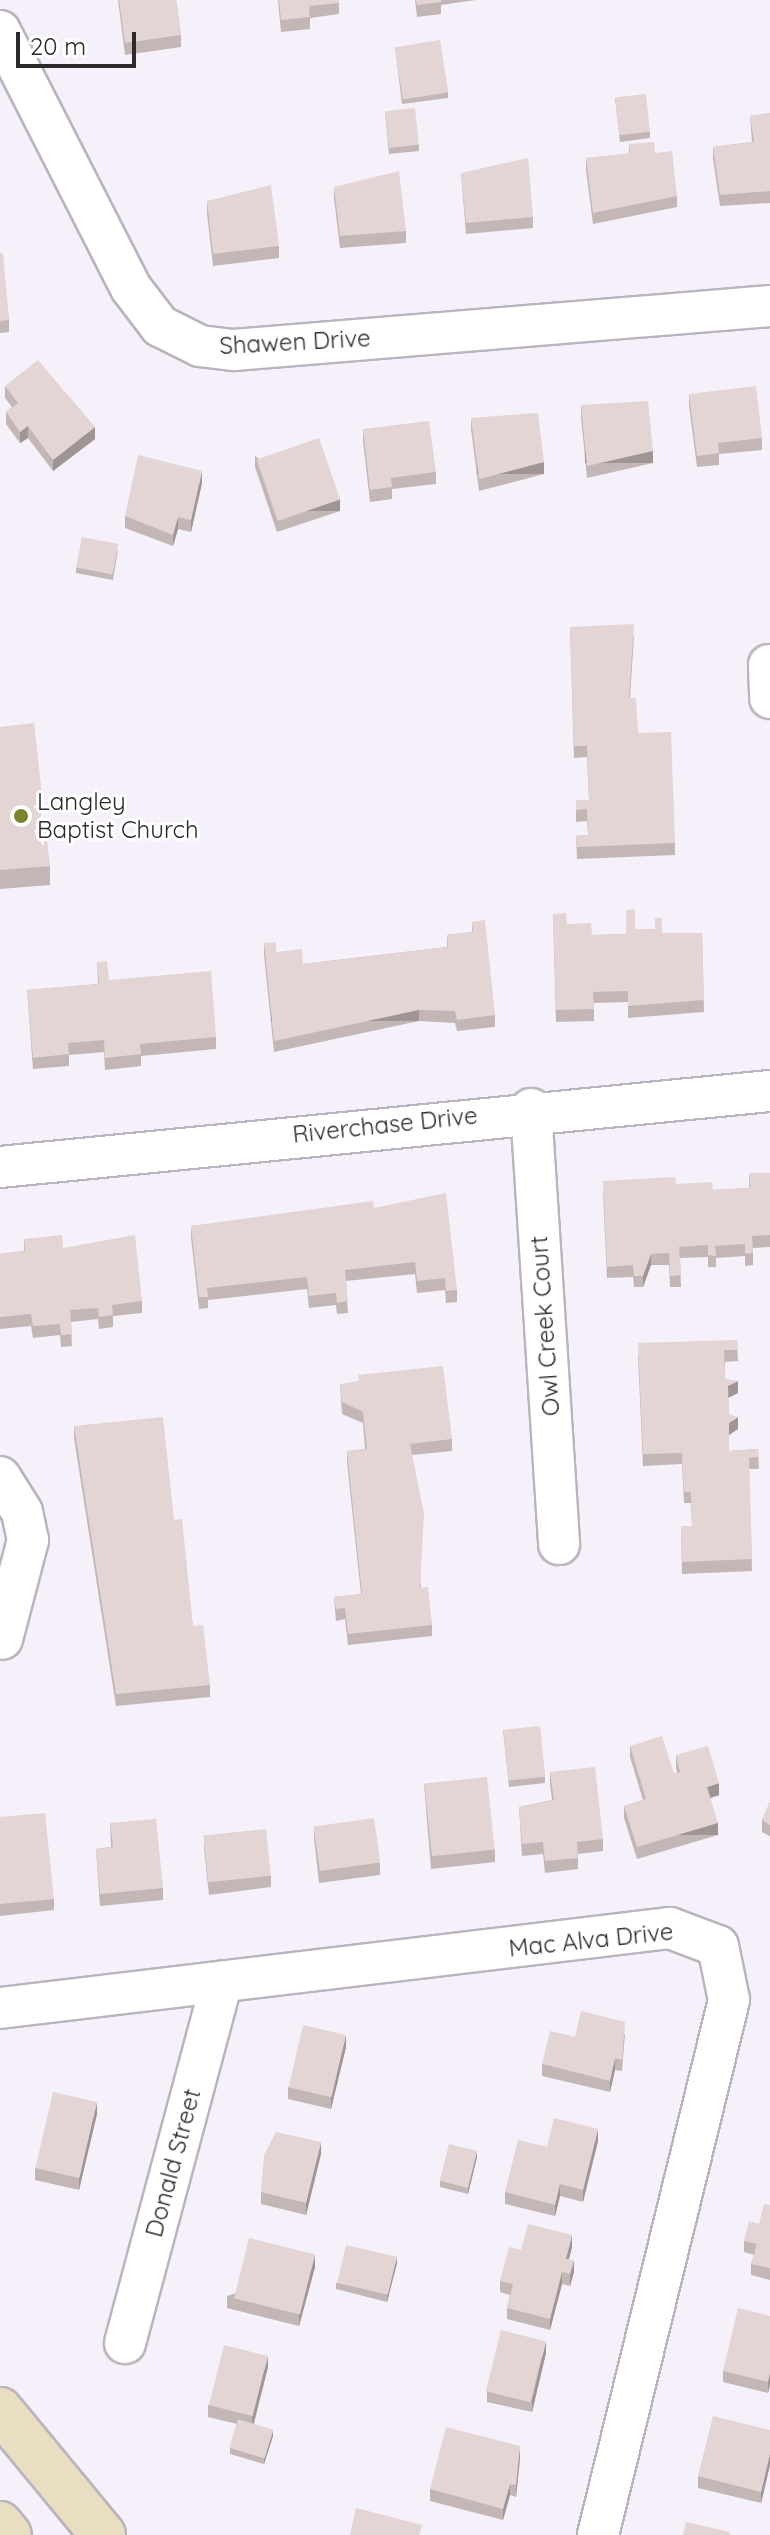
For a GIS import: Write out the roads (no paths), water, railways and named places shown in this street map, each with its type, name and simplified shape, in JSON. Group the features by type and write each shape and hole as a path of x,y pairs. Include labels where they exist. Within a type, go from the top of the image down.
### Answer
{"main road":[{"path":"0,2410 103,2535"},
{"path":"0,2524 9,2535"}],"street":[{"name":"Shawen Drive","path":"0,31 131,288 160,326 200,346 234,350 770,306"},
{"name":"Riverchase Drive","path":"0,1167 531,1109 770,1091"},
{"name":"Owl Creek Court","path":"531,1109 559,1544"},
{"path":"0,1477 22,1512 28,1540 2,1639"},
{"name":"Mac Alva Drive","path":"0,2008 670,1928 718,1946 729,2000 598,2535"},
{"name":"Donald Street","path":"125,2343 222,1982"}],"place":[{"name":"Langley Baptist Church","path":"21,816"}]}
